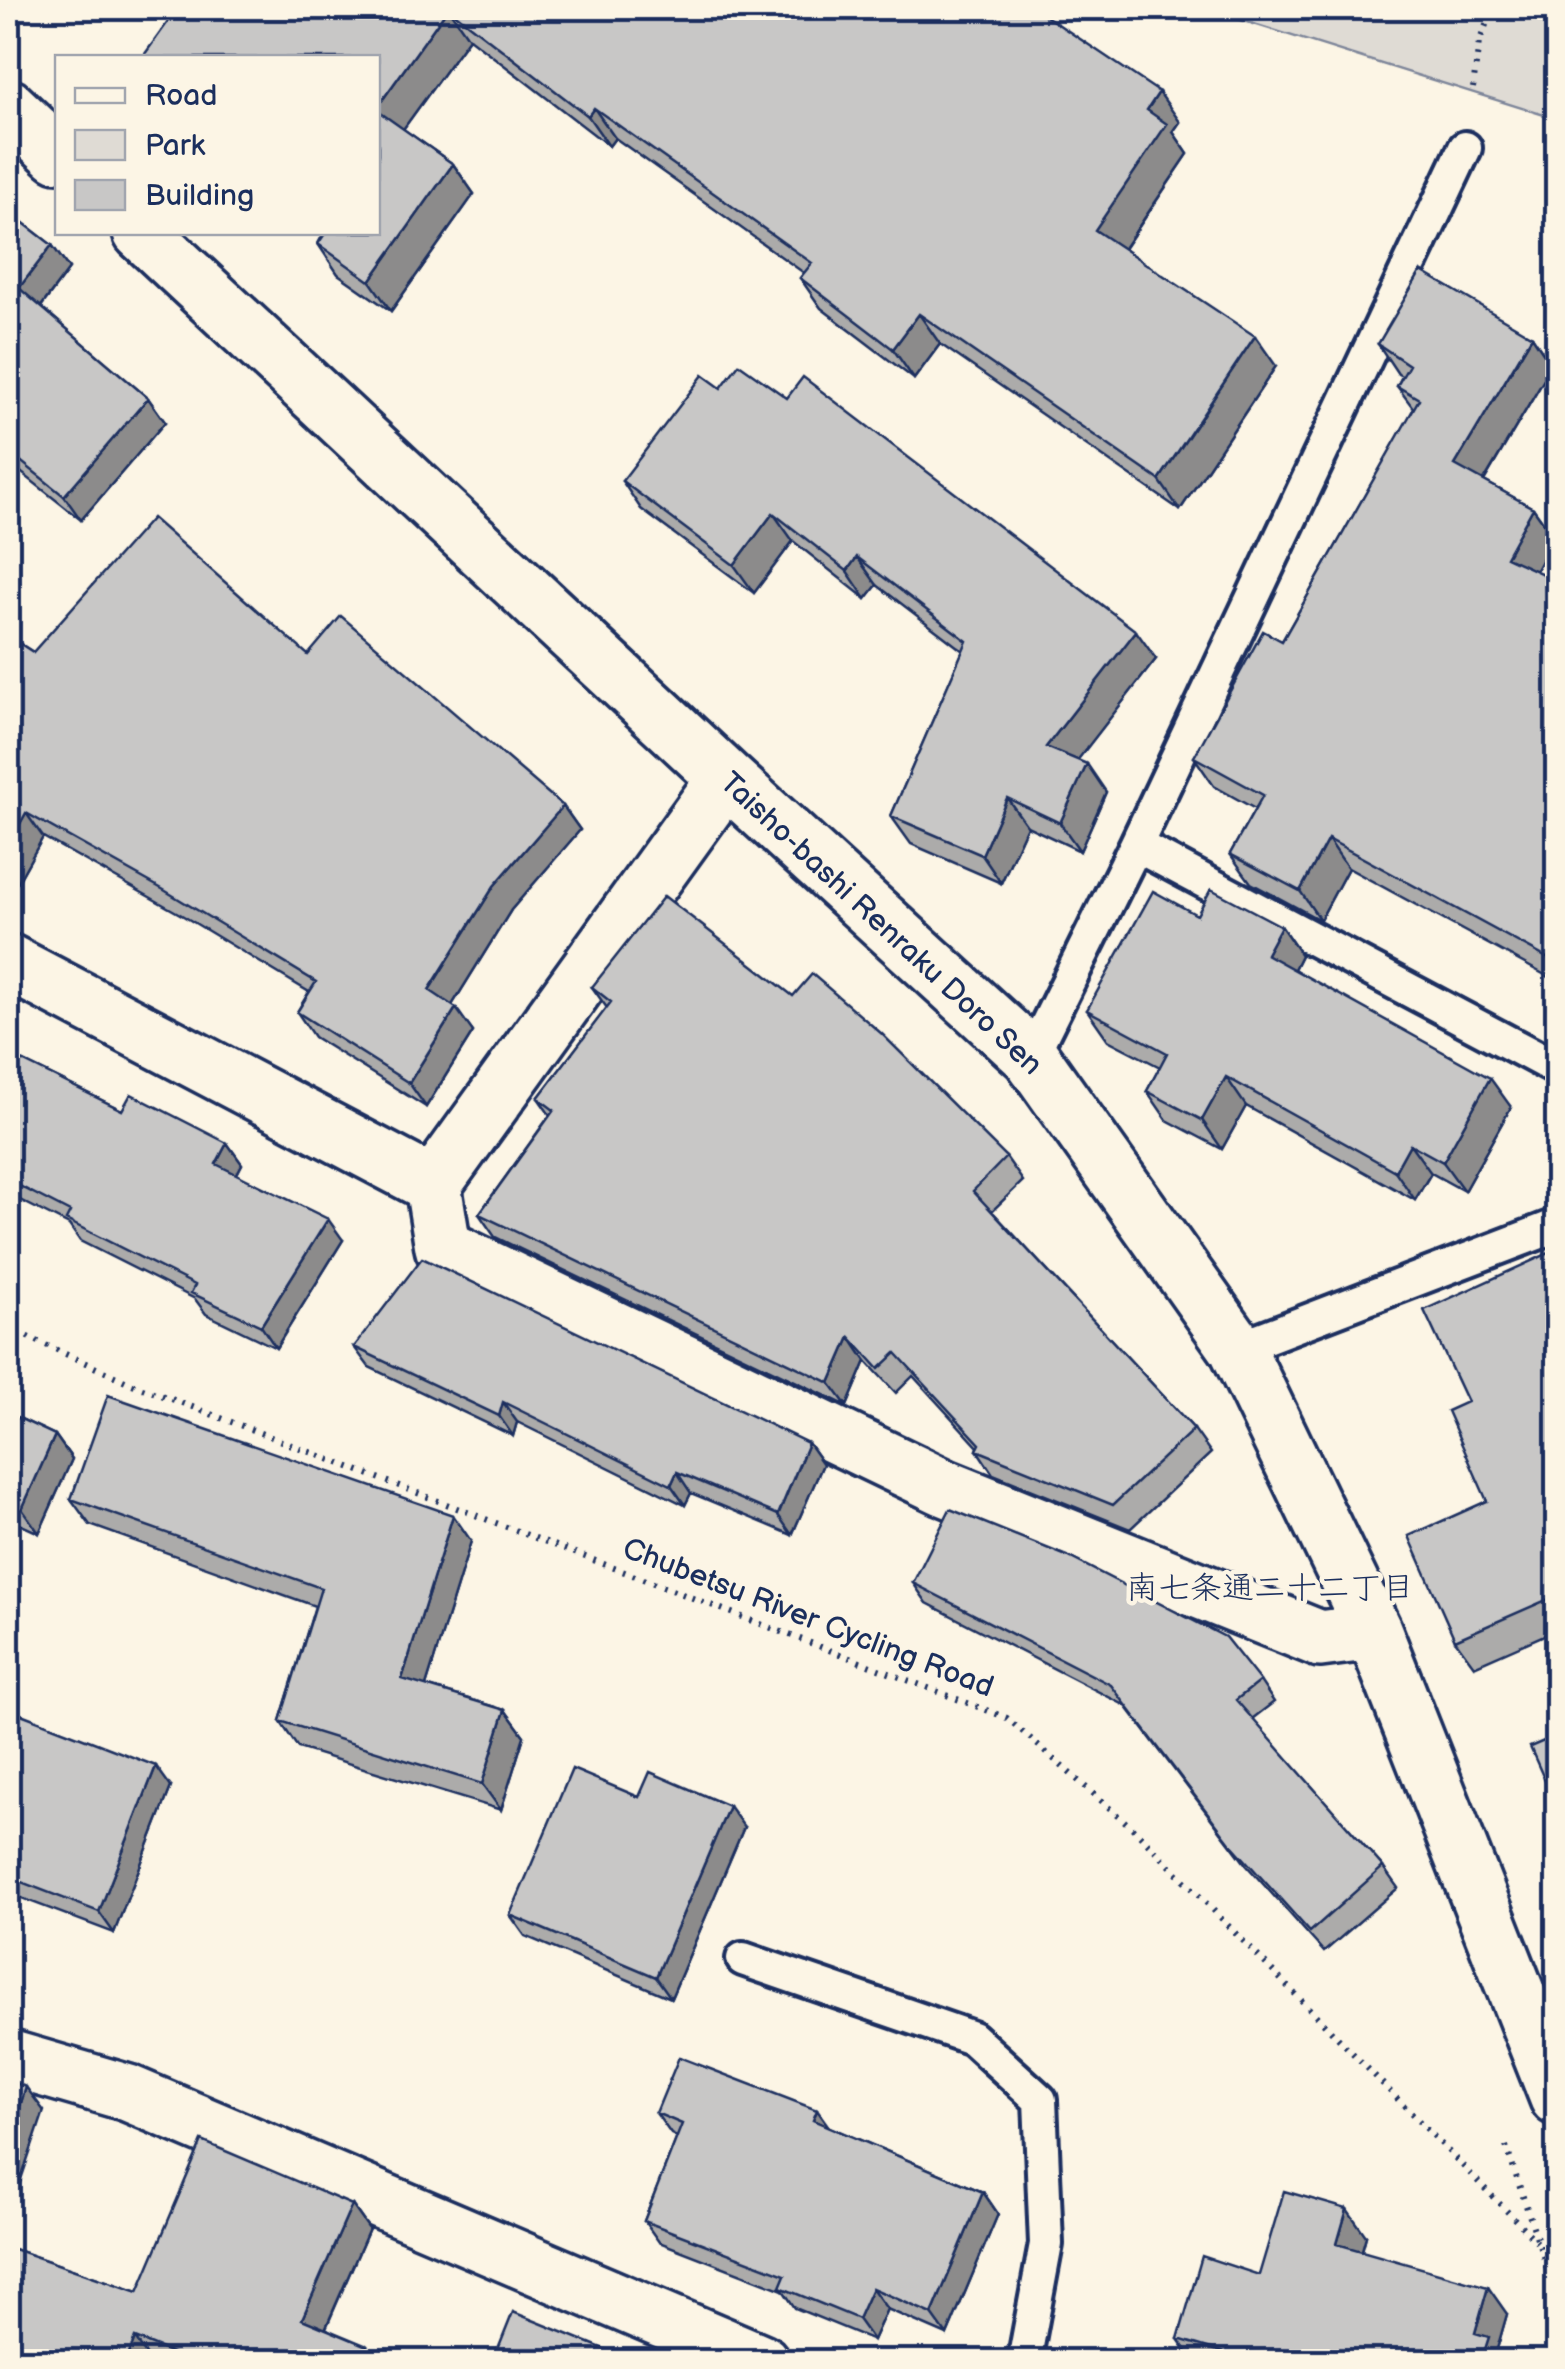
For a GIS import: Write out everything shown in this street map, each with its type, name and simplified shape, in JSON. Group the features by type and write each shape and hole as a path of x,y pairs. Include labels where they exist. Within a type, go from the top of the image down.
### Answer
{"street":[{"path":"8,108 55,151"},
{"name":"Taisho-bashi Renraku Doro Sen","path":"144,235 1031,1057 1237,1348 1374,1632 1558,2098"},
{"path":"726,778 433,1185 443,1247 925,1478 1320,1639 1374,1632"},
{"path":"8,962 433,1185"},
{"path":"8,2058 128,2093 761,2362"}],"lane":[{"path":"1031,1057 1136,845 1465,148"},
{"path":"1136,845 1558,1069"},
{"path":"1237,1348 1558,1225"},
{"path":"743,1959 972,2038 1040,2100 1046,2244 1024,2362"}],"path":[{"path":"1479,42 1493,8"},
{"name":"Chubetsu River Cycling Road","path":"8,1328 132,1384 1007,1718 1138,1832 1540,2246"},
{"path":"1505,2142 1558,2301"}],"green space":[{"path":"1203,8 1557,8 1557,119"}],"building":[{"path":"178,8 448,8 380,103 380,55 144,55"},
{"path":"448,8 1034,8 1159,92 1147,110 1167,124 1095,230 1255,336 1159,480 919,314 893,349 800,278 812,263 594,108 588,116"},
{"path":"380,112 453,164 370,281 318,244 324,235 380,235"},
{"path":"8,211 52,245 19,288 148,398 64,496 8,451"},
{"path":"1421,271 1532,336 1455,465 1533,508 1506,557 1558,581 1558,964 1328,839 1300,891 1230,854 1263,795 1194,757 1263,631 1282,641 1419,399 1397,386 1409,365 1378,344"},
{"path":"739,364 787,398 803,377 1136,631 1046,747 1087,764 1060,823 1007,798 982,855 891,816 967,641 857,557 847,571 773,513 734,565 622,481 703,375 721,388"},
{"path":"152,518 308,655 341,616 563,806 494,886 429,990 456,1008 409,1083 297,1012 316,982 164,890 26,813 8,845 8,636 33,652"},
{"path":"1211,889 1281,926 1266,954 1490,1078 1443,1162 1410,1144 1395,1171 1226,1077 1202,1120 1147,1091 1167,1053 1087,1010 1153,891 1197,915"},
{"path":"664,896 793,996 812,974 882,1034 1006,1157 973,1191 1194,1429 1113,1505 977,1450 980,1444 896,1353 879,1369 850,1337 830,1383 479,1214 554,1110 538,1098 611,1002 592,987"},
{"path":"8,1054 122,1110 131,1094 227,1143 216,1164 328,1219 261,1326 191,1293 195,1285 66,1220 70,1212 8,1180"},
{"path":"1558,1249 1558,1595 1455,1640 1409,1536 1487,1501 1447,1411 1467,1402 1424,1310"},
{"path":"422,1258 808,1443 778,1515 677,1472 671,1485 503,1402 499,1416 354,1347"},
{"path":"108,1395 453,1515 402,1679 505,1710 482,1784 280,1721 321,1588 71,1499"},
{"path":"8,1413 55,1435 22,1509 8,1502"},
{"path":"950,1509 1069,1557 1225,1637 1260,1681 1236,1700 1383,1867 1310,1932 1232,1845 1111,1685 913,1583"},
{"path":"8,1709 156,1766 99,1912 8,1877"},
{"path":"1558,1735 1558,1810 1530,1747"},
{"path":"572,1769 639,1797 650,1772 729,1806 656,1977 510,1915"},
{"path":"679,2057 817,2110 813,2120 983,2192 932,2314 872,2288 858,2319 780,2287 785,2275 644,2221 682,2124 656,2113"},
{"path":"8,2080 26,2087 8,2143"},
{"path":"202,2141 352,2205 302,2319 367,2346 361,2362 194,2362 135,2338 126,2362 63,2362 8,2344 8,2247 138,2292"},
{"path":"1284,2191 1347,2209 1337,2244 1488,2287 1475,2333 1489,2337 1481,2362 1347,2362 1330,2356 1329,2362 1255,2362 1178,2339 1202,2256 1259,2275"},
{"path":"513,2312 636,2362 493,2362"}],"district":[{"name":"南七条通二十二丁目","path":"1270,1588"}]}
